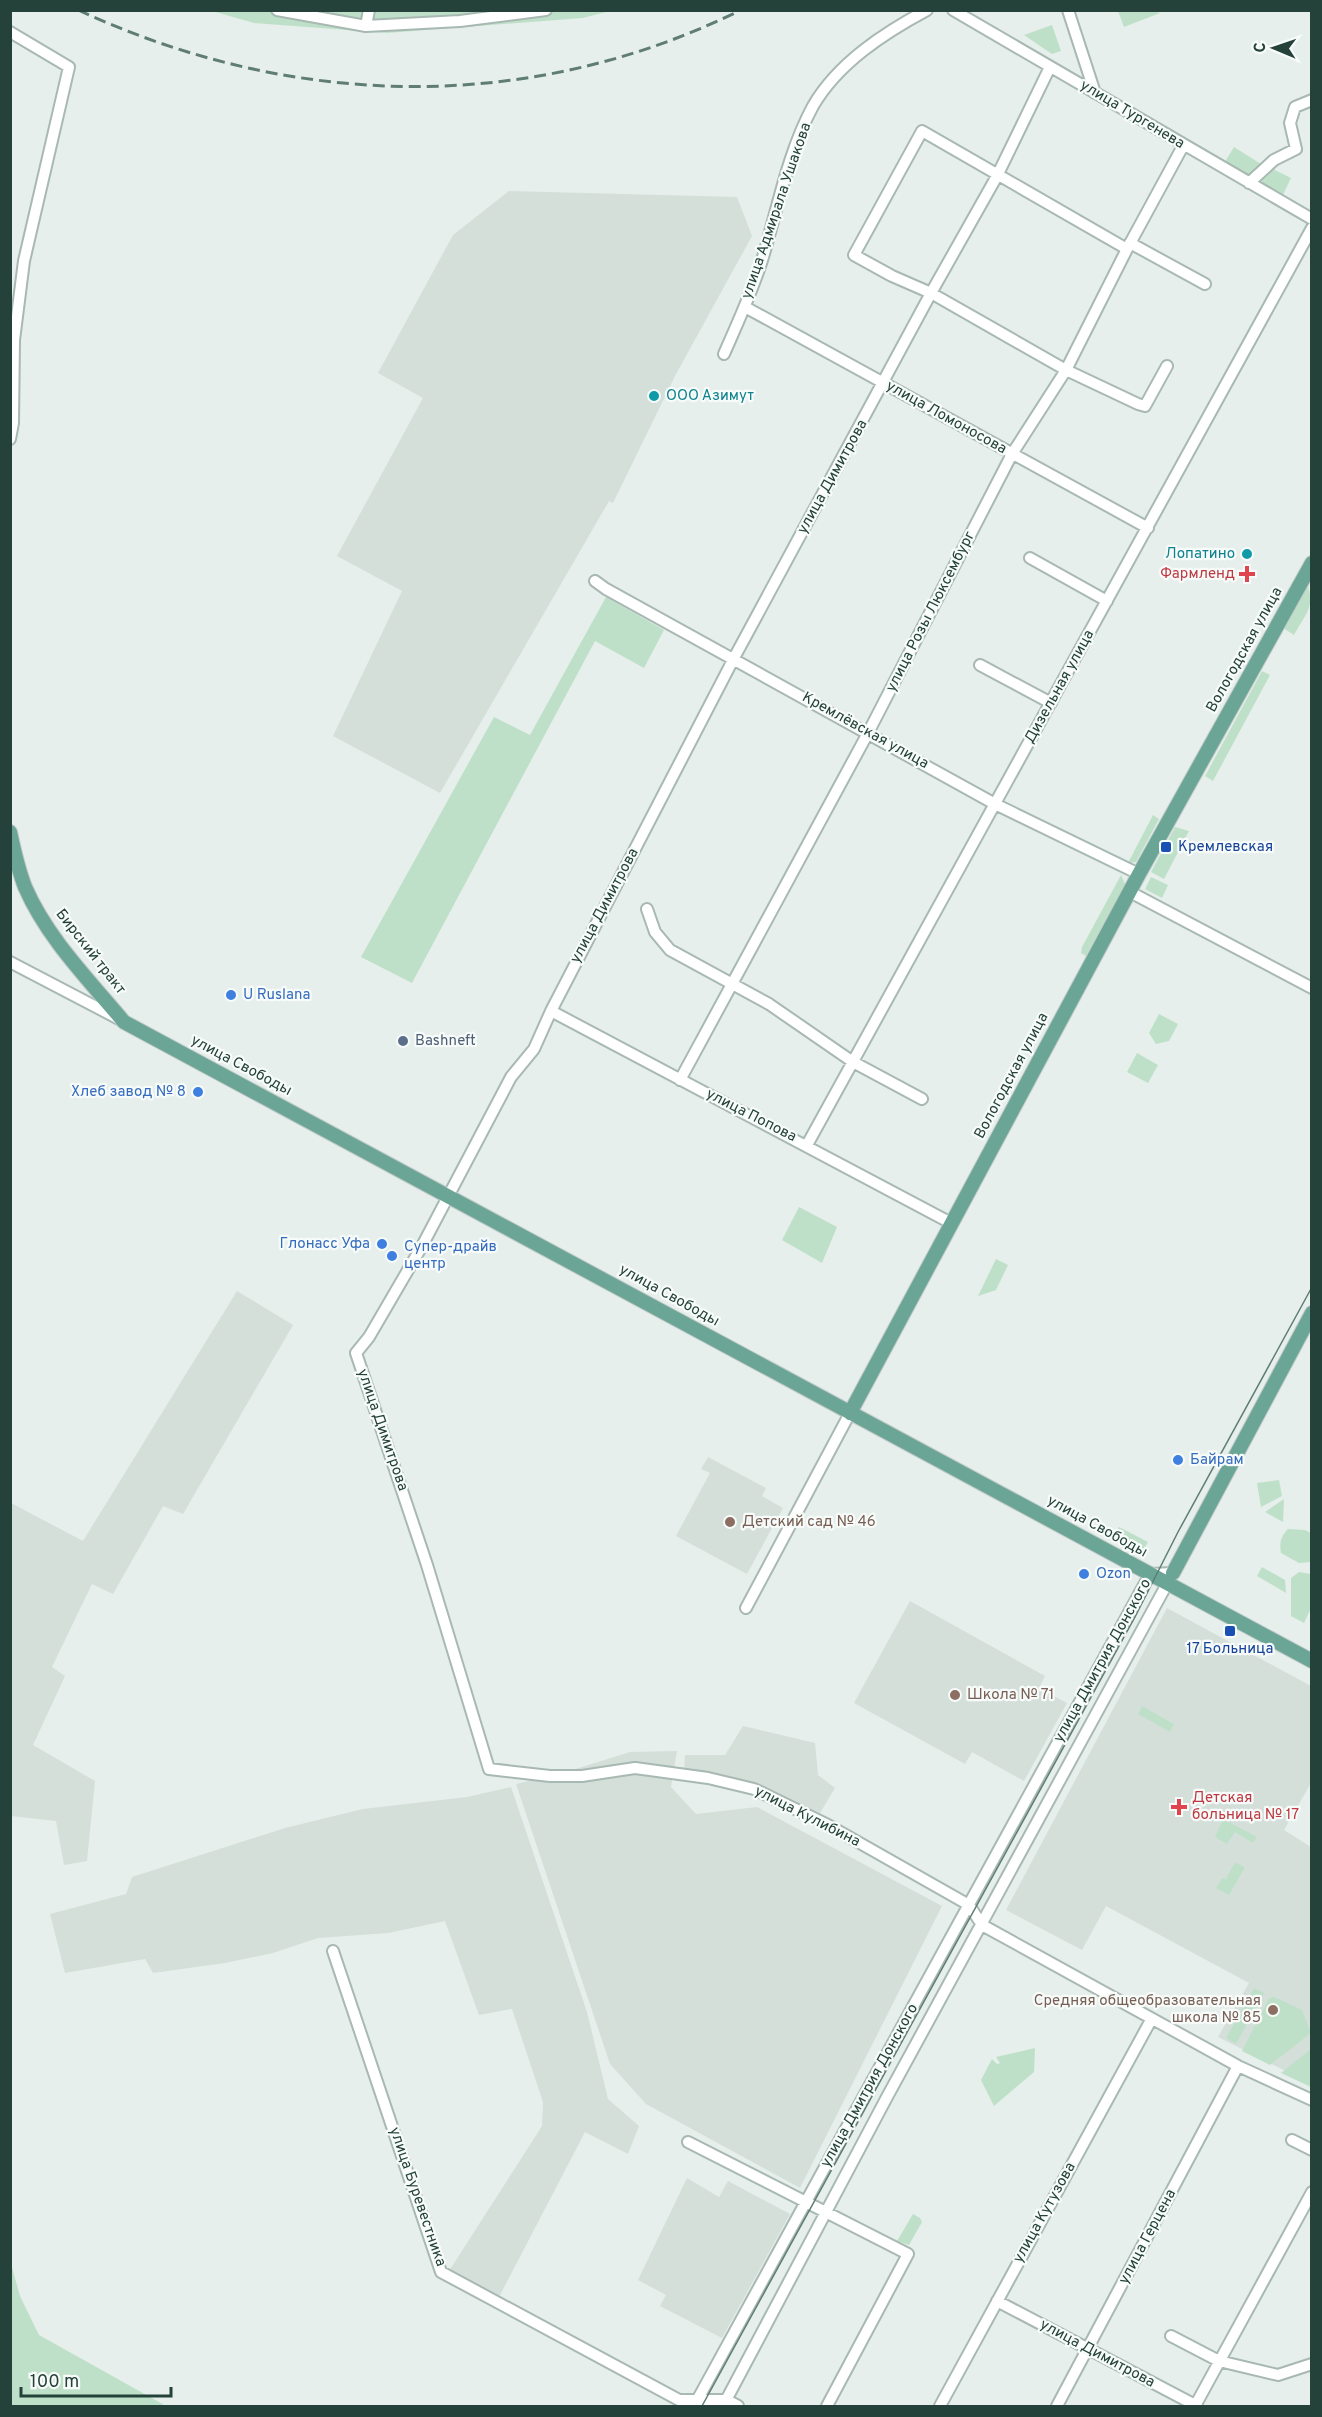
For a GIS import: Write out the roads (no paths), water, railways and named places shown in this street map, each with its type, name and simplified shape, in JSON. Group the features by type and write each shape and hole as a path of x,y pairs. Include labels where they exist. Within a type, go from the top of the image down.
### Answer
{"main road":[{"name":"Вологодская улица","path":"850,1413 1139,874 1311,563"},
{"name":"Бирский тракт","path":"10,832 16,861 34,905 66,953 124,1022"},
{"name":"улица Свободы","path":"124,1022 1150,1574 1170,1578 1311,1661"},
{"path":"1170,1578 1311,1313"}],"street":[{"path":"277,10 366,26 460,21 546,10"},
{"path":"366,26 369,10"},
{"path":"460,21 465,10"},
{"name":"улица Адмирала Ушакова","path":"724,354 745,307 762,260 799,138 814,105 835,77 858,54 927,10"},
{"name":"улица Тургенева","path":"952,10 1311,219"},
{"path":"1068,10 1095,93"},
{"path":"10,32 69,67 24,261 14,340 14,423 10,439"},
{"name":"улица Димитрова","path":"489,1769 427,1565 356,1353 369,1337 449,1195 510,1077 534,1049 551,1011 734,658 884,384 931,293 997,176 1050,67"},
{"path":"1249,183 1274,160 1296,149 1290,123 1295,107 1311,100"},
{"path":"1167,366 1145,406 1138,404 1066,370 931,293 892,276 854,255 922,131 997,176 1205,284"},
{"name":"улица Розы Люксембург","path":"680,1080 868,733 1012,454 1066,370 1128,246 1183,146"},
{"name":"Дизельная улица","path":"807,1145 1311,228"},
{"name":"улица Ломоносова","path":"745,307 1148,528"},
{"path":"1030,558 1107,601"},
{"name":"Кремлёвская улица","path":"595,581 995,804 1139,874"},
{"path":"980,665 1051,703"},
{"path":"1130,892 1311,988"},
{"path":"647,909 655,932 670,950 768,1004 853,1062 922,1099"},
{"name":"улица Свободы","path":"10,962 124,1022"},
{"name":"улица Попова","path":"551,1011 951,1223"},
{"name":"Вологодская улица","path":"746,1608 850,1413"},
{"name":"улица Дмитрия Донского","path":"696,2403 1150,1574"},
{"name":"улица Дмитрия Донского","path":"725,2403 1170,1578"},
{"name":"улица Кулибина","path":"489,1769 550,1776 582,1776 635,1768 708,1778 754,1789 828,1825 969,1905"},
{"path":"969,1905 982,1925 1151,2020 1238,2066 1311,2100"},
{"name":"улица Буревестника","path":"333,1952 441,2272 679,2400 696,2403 725,2403"},
{"name":"улица Кутузова","path":"940,2406 1151,2020"},
{"name":"улица Герцена","path":"1057,2406 1238,2066"},
{"path":"1292,2140 1311,2150"},
{"path":"688,2142 908,2254 827,2406"},
{"path":"1196,2406 1311,2192"},
{"name":"улица Димитрова","path":"997,2301 1196,2406"},
{"path":"1171,2336 1219,2361 1278,2375 1311,2364"},
{"path":"725,2403 738,2406"}],"tram line":[{"path":"702,2406 1135,1617 1178,1532 1312,1287"}],"railway":[{"path":"78,10 159,43 242,67 326,81 410,86 494,82 578,68 660,44 741,10"}],"place":[{"name":"ООО Азимут","path":"654,396"},
{"name":"Лопатино","path":"1247,554"},
{"name":"Фармленд","path":"1247,574"},
{"name":"Кремлевская","path":"1166,847"},
{"name":"U Ruslana","path":"231,995"},
{"name":"Bashneft","path":"403,1041"},
{"name":"Хлеб завод № 8","path":"198,1092"},
{"name":"Глонасс Уфа","path":"382,1244"},
{"name":"Супер-драйв центр","path":"392,1256"},
{"name":"Байрам","path":"1178,1460"},
{"name":"Детский сад № 46","path":"730,1522"},
{"name":"Ozon","path":"1084,1574"},
{"name":"17 Больница","path":"1230,1631"},
{"name":"Школа № 71","path":"955,1695"},
{"name":"Детская больница № 17","path":"1179,1807"},
{"name":"Средняя общеобразовательная школа № 85","path":"1273,2010"}]}
